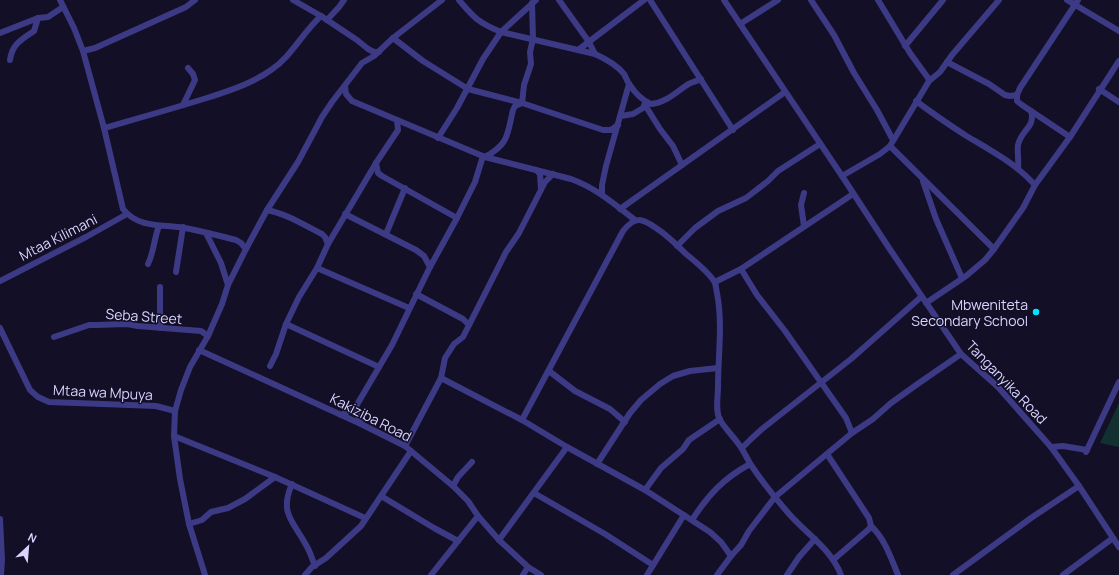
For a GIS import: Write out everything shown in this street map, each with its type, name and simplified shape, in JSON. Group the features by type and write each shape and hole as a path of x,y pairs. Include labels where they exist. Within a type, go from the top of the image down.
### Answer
{"street":[{"path":"60,0 74,28 83,51 104,128 123,209 132,218 144,223 159,226 183,227 236,240 246,249"},
{"path":"83,51 96,48 186,7 195,0"},
{"path":"293,0 324,18 368,49 374,52 379,52"},
{"path":"104,128 183,106 235,88 263,76 273,69 296,47 314,23 339,7 344,0"},
{"path":"205,575 190,524 180,479 174,436 175,411 190,367 208,336 228,286 246,249 267,210 298,162 322,117 332,102 358,67 374,56 393,38 442,0"},
{"path":"459,0 474,18 501,32 595,54 619,68 629,84 645,103 660,129 673,146 682,165"},
{"path":"560,0 589,42 595,54"},
{"path":"578,50 644,0"},
{"path":"650,0 702,79 733,130"},
{"name":"Tanganyika Road","path":"724,0 921,297 961,354 998,386 1051,447 1079,486 1119,547"},
{"path":"740,24 778,0"},
{"path":"811,0 834,35 854,73 877,110 892,143 922,177 994,249"},
{"path":"878,0 929,81"},
{"path":"906,46 943,0"},
{"path":"842,176 862,165 892,143 929,81 940,72 999,0"},
{"path":"1067,0 1077,3 1119,31"},
{"path":"438,138 468,88 483,59 501,32 534,2"},
{"path":"522,103 524,85 531,64 530,52 533,39 534,2"},
{"path":"1070,136 1017,101 1017,95 1020,88 1077,3"},
{"path":"0,33 38,18 48,17 64,7"},
{"path":"10,60 11,52 16,44 34,30 38,18"},
{"path":"393,38 423,61 468,88 522,103 603,130 611,130 618,125"},
{"path":"368,49 368,59"},
{"path":"926,303 974,270 994,249 1023,208 1035,185 1070,136 1099,89 1119,61"},
{"path":"947,62 982,80 1005,95 1017,95"},
{"path":"183,106 195,80 193,74 188,68"},
{"path":"645,103 656,104 679,92 687,84 702,79"},
{"path":"602,194 602,185 629,84"},
{"path":"345,86 346,94 352,101 484,157 553,174 584,184 602,194 635,220 648,223 658,229 703,269 715,282 720,309 721,322 718,368 718,411 720,419 742,448 750,464 775,497 833,560 841,575"},
{"path":"1099,89 1119,102"},
{"path":"620,209 785,92"},
{"path":"916,101 935,116 994,151 1018,168 1035,185"},
{"path":"342,415 355,408 392,345 416,294 457,218 484,157 496,151 504,142 508,135 513,110 515,106 522,103"},
{"path":"621,116 633,114 643,108 645,103"},
{"path":"1018,168 1018,146 1023,133 1032,123 1033,118 1030,111"},
{"path":"397,120 398,130"},
{"path":"270,366 276,354 286,324 299,297 317,268 328,244 376,163 398,130 407,124"},
{"path":"603,130 609,135 613,143"},
{"path":"677,246 695,228 718,211 746,198 778,172 820,144"},
{"path":"376,163 378,172 457,218"},
{"path":"536,170 540,174 541,189"},
{"path":"405,446 441,378 445,358 454,344 463,337 506,252 519,233 545,182 553,174"},
{"path":"922,177 936,219 962,278"},
{"path":"386,234 405,188"},
{"path":"804,193 801,205 804,226"},
{"path":"715,282 741,268 853,194"},
{"path":"267,210 290,218 322,234 328,244"},
{"name":"Mtaa Kilimani","path":"0,281 86,237 127,214"},
{"path":"345,214 386,234 424,256 430,267"},
{"path":"522,420 623,231 635,220"},
{"path":"148,264 153,254 159,226"},
{"path":"176,272 183,227"},
{"path":"206,233 221,263 228,286"},
{"path":"317,268 409,308"},
{"path":"741,268 757,295 785,331 846,418 852,433"},
{"path":"160,287 160,328"},
{"path":"416,294 463,319 469,325"},
{"path":"742,448 751,438 821,381 851,359 921,297"},
{"name":"Seba Street","path":"54,337 89,325 127,324 201,331 208,336"},
{"path":"286,324 379,367"},
{"name":"Mtaa wa Mpuya","path":"0,328 30,390 38,397 49,402 156,406 175,411"},
{"name":"Kakiziba Road","path":"199,350 342,415 405,446 453,486 468,501 478,516 499,540 528,567 541,575"},
{"path":"717,575 741,545 749,531 775,497 852,433 873,419 891,403 961,354"},
{"path":"597,464 630,413 660,384 673,376 690,371 718,368"},
{"path":"549,371 575,392 610,410 625,422"},
{"path":"441,378 522,420 567,447 645,490 710,532 721,542 731,556"},
{"path":"1051,447 1063,446 1086,451 1119,382"},
{"path":"355,408 361,424"},
{"path":"645,490 661,468 683,449 689,440 720,419"},
{"path":"174,436 276,477 365,518"},
{"path":"499,540 567,447"},
{"path":"305,575 361,526 410,451"},
{"path":"827,454 869,518 871,526 881,537 898,575"},
{"path":"453,486 458,477 472,462"},
{"path":"692,520 706,499 720,484 738,470 750,464"},
{"path":"190,524 202,520 211,512 228,508 245,499 276,477"},
{"path":"292,484 286,499 289,516 307,546 314,566"},
{"path":"953,575 1031,518 1079,486"},
{"path":"534,493 605,534 653,565"},
{"path":"381,496 458,541"},
{"path":"647,575 684,515"},
{"path":"431,575 478,516"},
{"path":"0,519 1,575"},
{"path":"833,560 871,526"},
{"path":"1064,575 1113,538"},
{"path":"787,575 815,539"},
{"path":"523,575 528,567"}],"green space":[{"path":"1119,403 1119,447 1100,443"}],"place":[{"name":"Mbweniteta Secondary School","path":"1036,312"}]}
